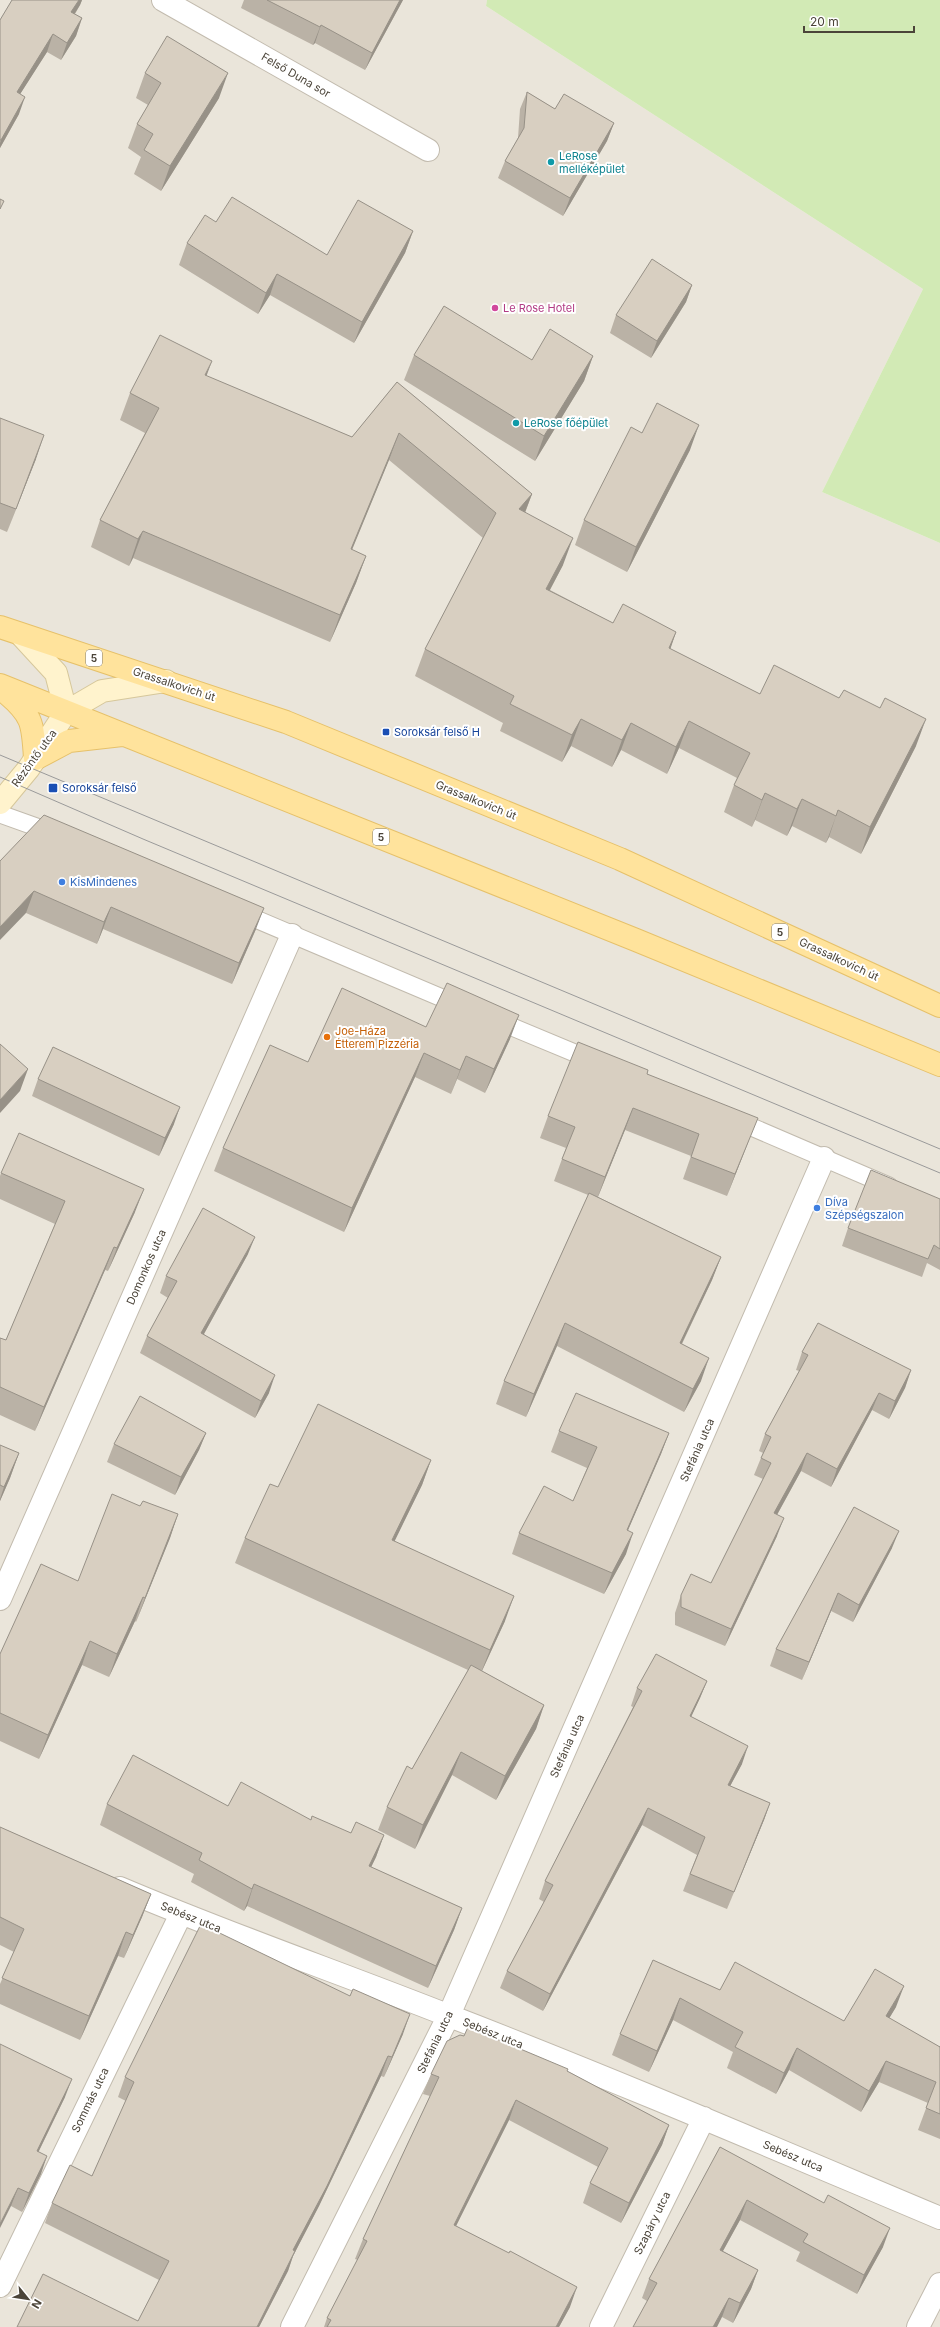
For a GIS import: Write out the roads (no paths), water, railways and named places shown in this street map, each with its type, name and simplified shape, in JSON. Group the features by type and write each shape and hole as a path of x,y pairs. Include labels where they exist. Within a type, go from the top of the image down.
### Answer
{"main road":[{"name":"Grassalkovich út","path":"0,627 286,722 620,859 940,1006"},
{"path":"21,635 56,673 66,712 102,690 166,681"},
{"name":"5","path":"0,685 629,937 940,1065"},
{"path":"0,688 23,707 33,727 35,759 69,741 125,735"},
{"name":"Rézöntő utca","path":"0,803 35,759 66,712"}],"street":[{"name":"Felső Duna sor","path":"163,0 428,150"},
{"name":"Domonkos utca","path":"0,1599 292,935"},
{"name":"Stefánia utca","path":"292,2327 449,2015 824,1158"},
{"name":"Sebész utca","path":"101,1879 181,1914 449,2015 704,2118 940,2218"},
{"name":"Sommás utca","path":"0,2286 181,1914"},
{"name":"Szapáry utca","path":"601,2327 704,2118"},
{"path":"918,2327 940,2284"}],"lane":[{"path":"0,814 71,840"},
{"path":"221,904 606,1066"},
{"path":"715,1112 904,1192"}],"tram line":[{"path":"0,755 940,1149"},
{"path":"0,777 143,839 940,1173"}],"place":[{"name":"LeRose melléképület","path":"551,162"},
{"name":"Le Rose Hotel","path":"495,308"},
{"name":"LeRose főépület","path":"516,423"},
{"name":"Soroksár felső H","path":"386,732"},
{"name":"Soroksár felső","path":"53,788"},
{"name":"KisMindenes","path":"62,882"},
{"name":"Joe-Háza Étterem Pizzéria","path":"327,1037"},
{"name":"Díva Szépségszalon","path":"817,1208"}]}
